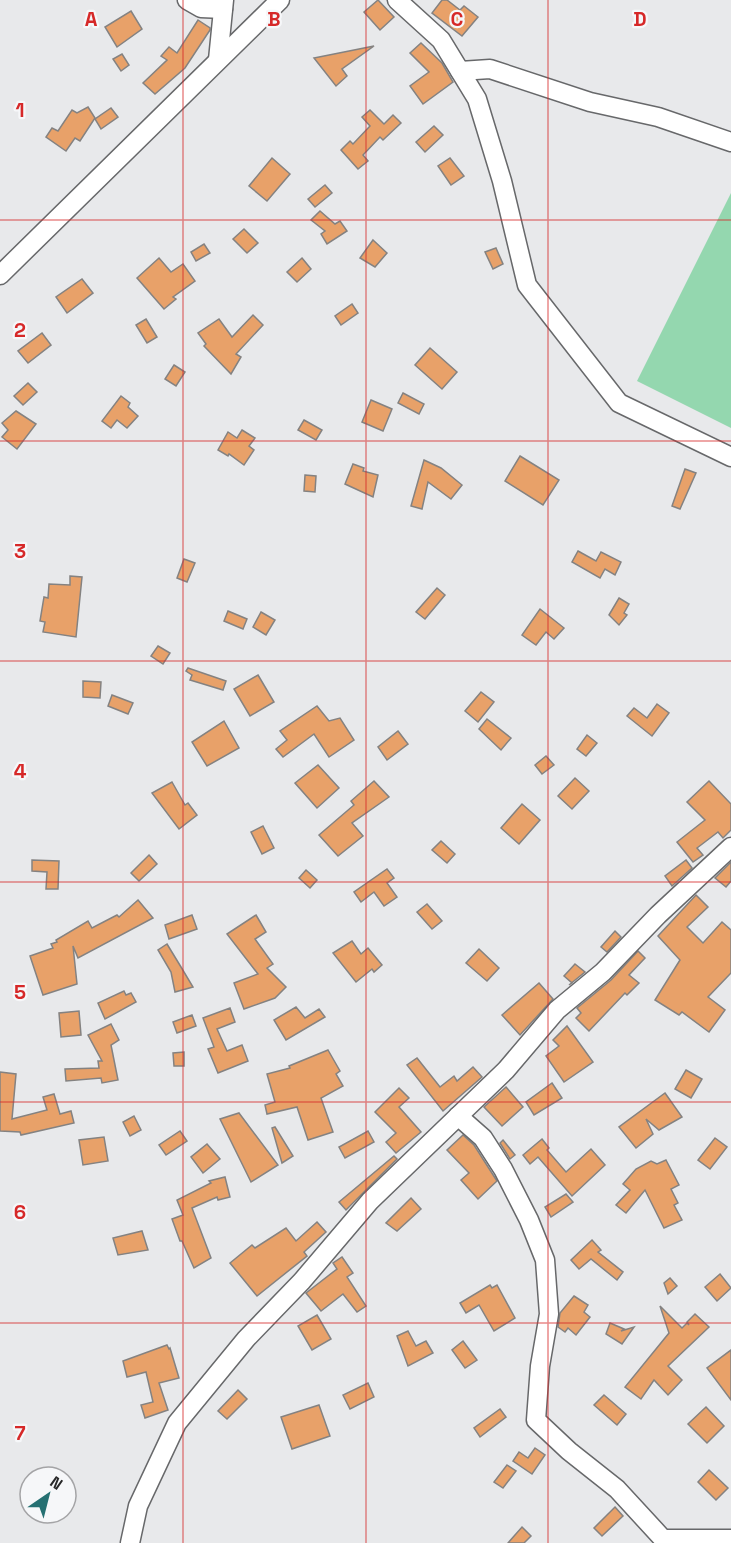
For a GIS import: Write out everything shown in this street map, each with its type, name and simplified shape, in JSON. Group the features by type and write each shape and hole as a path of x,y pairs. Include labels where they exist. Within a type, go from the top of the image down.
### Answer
{"street":[{"path":"187,0 201,8 224,5 218,60"},
{"path":"0,275 280,0"},
{"path":"397,0 441,40 477,99 502,181 527,285 620,403 731,457"},
{"path":"460,71 490,69 590,102 658,117 731,142"},
{"path":"130,1543 138,1506 177,1423 246,1339 302,1281 370,1201 506,1070 557,1010 603,972 658,915 731,847"},
{"path":"458,1116 483,1138 503,1169 529,1220 545,1260 549,1314 540,1366 536,1420 568,1451 617,1489 662,1541 731,1539"}],"green space":[{"path":"731,193 731,428 637,381"}],"building":[{"path":"378,0 394,17 380,30 364,12"},
{"path":"442,0 447,0 460,10 464,6 478,17 462,36 432,13"},
{"path":"131,11 142,29 117,47 105,27"},
{"path":"198,20 210,30 185,68 155,94 143,83 167,60 161,56 169,47 177,53"},
{"path":"421,43 442,63 453,82 423,104 410,86 429,72 410,53"},
{"path":"374,46 342,69 347,76 336,86 314,58"},
{"path":"122,54 129,65 121,71 113,59"},
{"path":"88,107 95,118 80,141 75,138 66,151 46,137 52,128 58,131 72,110 77,113"},
{"path":"111,108 118,117 101,129 95,119"},
{"path":"370,110 384,124 393,115 401,123 383,140 380,137 363,155 368,161 358,169 341,150 350,141 353,144 370,126 362,117"},
{"path":"434,126 443,135 425,152 416,142"},
{"path":"272,158 290,174 267,201 249,186"},
{"path":"450,158 464,176 451,185 438,166"},
{"path":"325,185 332,193 315,207 308,199"},
{"path":"320,211 335,224 340,221 347,231 327,244 321,234 325,231 311,220"},
{"path":"244,229 258,243 247,253 233,239"},
{"path":"373,240 387,253 375,267 360,258"},
{"path":"204,244 210,253 196,261 191,252"},
{"path":"496,248 503,264 493,269 485,252"},
{"path":"159,258 171,272 183,264 195,281 173,297 176,299 164,309 137,278"},
{"path":"302,258 311,269 297,282 287,272"},
{"path":"82,279 93,293 67,313 56,297"},
{"path":"352,304 358,313 341,325 335,316"},
{"path":"253,315 263,325 236,354 241,357 231,374 204,346 206,344 198,333 219,319 232,337"},
{"path":"146,319 157,337 147,343 136,325"},
{"path":"42,333 51,345 28,363 18,351"},
{"path":"430,348 457,372 442,389 415,365"},
{"path":"174,365 185,372 176,386 165,379"},
{"path":"28,383 37,392 23,405 14,396"},
{"path":"403,393 424,404 419,414 398,403"},
{"path":"121,396 130,403 128,407 138,416 127,428 117,420 111,428 102,421"},
{"path":"371,400 392,409 383,431 362,422"},
{"path":"16,411 36,424 17,449 2,437 8,430 2,423"},
{"path":"304,420 322,430 316,440 298,430"},
{"path":"242,430 255,438 249,446 254,450 244,465 229,454 228,456 218,450 228,432 237,438"},
{"path":"520,456 559,480 543,505 505,481"},
{"path":"424,460 441,468 462,485 451,499 428,482 422,509 411,506"},
{"path":"353,464 364,468 363,471 378,475 373,497 345,484"},
{"path":"685,469 696,473 680,509 672,506"},
{"path":"305,475 316,476 315,492 304,491"},
{"path":"578,551 596,561 601,552 621,562 615,575 605,569 600,578 572,562"},
{"path":"184,559 195,563 187,582 177,578"},
{"path":"70,576 82,577 76,637 43,632 45,622 40,621 44,597 48,598 49,584 70,585"},
{"path":"437,588 445,595 425,619 416,612"},
{"path":"619,598 629,604 624,613 627,615 619,625 609,615"},
{"path":"540,609 564,628 554,639 546,632 536,645 522,635"},
{"path":"228,611 247,619 243,629 224,621"},
{"path":"261,612 275,620 266,635 253,627"},
{"path":"158,646 170,653 163,664 151,656"},
{"path":"188,668 226,681 223,690 190,680 192,675 186,671"},
{"path":"258,675 274,702 250,716 234,689"},
{"path":"83,681 101,682 100,698 83,697"},
{"path":"481,692 494,702 478,722 465,711"},
{"path":"112,695 133,703 128,714 108,706"},
{"path":"657,704 669,713 652,736 627,716 634,708 647,718"},
{"path":"317,706 329,721 340,718 354,740 329,757 314,734 283,757 276,749 287,740 280,731"},
{"path":"487,719 511,738 501,750 479,729"},
{"path":"224,721 239,748 207,766 192,742"},
{"path":"398,731 408,744 387,760 378,747"},
{"path":"587,735 597,743 586,756 577,749"},
{"path":"546,756 554,765 542,774 535,765"},
{"path":"318,765 339,788 317,808 295,783"},
{"path":"575,778 589,791 572,809 558,796"},
{"path":"374,781 389,797 352,823 363,836 338,856 319,835 354,805 351,801"},
{"path":"709,781 731,804 731,830 723,838 718,832 697,848 703,855 693,862 677,842 705,820 687,802"},
{"path":"172,782 185,805 188,803 197,815 179,829 152,793"},
{"path":"522,804 540,820 519,844 501,828"},
{"path":"263,826 274,848 262,854 251,832"},
{"path":"441,841 455,854 447,863 432,850"},
{"path":"149,855 157,864 139,881 131,873"},
{"path":"32,860 59,861 58,889 46,889 47,872 32,871"},
{"path":"686,860 692,868 672,886 665,876"},
{"path":"731,862 731,881 726,887 715,878"},
{"path":"387,869 394,878 387,883 397,897 384,906 374,892 361,902 354,892"},
{"path":"306,870 317,880 310,888 299,878"},
{"path":"696,895 708,907 687,927 703,943 722,922 731,930 731,973 708,997 725,1010 709,1032 682,1012 679,1015 655,1000 680,960 658,936"},
{"path":"138,900 153,918 78,958 73,946 77,984 43,995 30,956 53,948 51,944 57,942 56,940 88,921 92,928 117,915 119,917"},
{"path":"427,904 442,921 432,929 417,912"},
{"path":"192,915 197,929 169,939 165,925"},
{"path":"256,915 266,932 255,939 273,964 267,968 286,987 275,998 244,1009 234,983 258,974 227,934"},
{"path":"615,931 621,937 607,952 601,947"},
{"path":"352,941 361,954 368,948 382,965 374,972 372,969 356,982 333,953"},
{"path":"167,944 193,987 175,992 171,972 158,950"},
{"path":"479,949 499,968 487,981 466,963"},
{"path":"638,951 645,958 629,975 639,983 627,995 625,993 589,1031 576,1018 581,1013 577,1008 611,980"},
{"path":"575,964 585,972 572,983 564,976"},
{"path":"539,983 553,999 520,1035 502,1015"},
{"path":"124,991 126,995 131,993 136,1002 105,1019 98,1003"},
{"path":"296,1007 305,1018 319,1009 325,1017 286,1040 274,1020"},
{"path":"230,1008 235,1022 217,1029 227,1051 242,1045 248,1061 218,1073 208,1049 214,1047 203,1018"},
{"path":"79,1011 81,1035 61,1037 59,1013"},
{"path":"192,1015 196,1026 177,1033 173,1022"},
{"path":"111,1024 119,1040 111,1045 118,1080 102,1083 101,1078 66,1081 65,1069 99,1068 98,1061 102,1061 88,1035"},
{"path":"567,1026 593,1062 564,1082 546,1056 559,1046 553,1040"},
{"path":"328,1050 340,1071 336,1074 343,1086 321,1098 333,1132 308,1140 297,1107 267,1114 265,1105 275,1102 267,1074 290,1068 289,1066"},
{"path":"184,1052 184,1066 174,1066 173,1053"},
{"path":"417,1058 440,1087 454,1076 457,1081 473,1067 482,1077 443,1111 407,1065"},
{"path":"686,1070 702,1079 691,1098 675,1089"},
{"path":"0,1072 16,1074 12,1119 47,1110 43,1097 54,1094 60,1114 71,1111 74,1123 21,1135 20,1132 0,1131"},
{"path":"552,1083 562,1098 534,1115 526,1102"},
{"path":"506,1087 523,1107 502,1126 484,1107"},
{"path":"399,1088 409,1098 399,1107 421,1132 396,1153 386,1142 396,1133 375,1112"},
{"path":"665,1093 682,1117 659,1130 646,1119 653,1134 636,1148 619,1127"},
{"path":"239,1113 278,1165 251,1182 220,1119"},
{"path":"134,1116 141,1130 130,1136 123,1122"},
{"path":"275,1127 293,1156 282,1163 272,1128"},
{"path":"180,1131 187,1141 166,1155 159,1145"},
{"path":"368,1131 374,1142 345,1158 339,1147"},
{"path":"463,1135 474,1145 497,1181 478,1199 461,1180 469,1173 447,1150"},
{"path":"104,1137 108,1161 83,1165 79,1140"},
{"path":"715,1138 727,1147 710,1169 698,1160"},
{"path":"542,1139 549,1148 547,1150 566,1172 591,1149 605,1165 572,1196 538,1157 530,1164 523,1155"},
{"path":"503,1140 515,1155 510,1159 500,1143"},
{"path":"207,1144 220,1159 203,1173 191,1157"},
{"path":"394,1156 397,1159 346,1210 339,1202"},
{"path":"666,1160 679,1185 671,1189 678,1203 674,1205 682,1220 664,1228 645,1190 626,1213 616,1205 630,1190 623,1184 636,1169 651,1161 657,1164"},
{"path":"225,1177 230,1197 218,1200 217,1197 192,1208 211,1258 194,1268 172,1219 183,1215 177,1200 211,1183 209,1181"},
{"path":"566,1194 573,1202 551,1217 545,1207"},
{"path":"411,1198 421,1209 397,1231 386,1223"},
{"path":"317,1222 326,1232 304,1252 307,1256 257,1296 230,1263 252,1245 255,1248 286,1228 296,1241"},
{"path":"142,1231 148,1250 118,1255 113,1238"},
{"path":"592,1240 601,1250 598,1252 623,1272 617,1280 591,1259 579,1269 571,1260"},
{"path":"342,1257 353,1273 347,1277 366,1306 357,1312 343,1294 321,1311 306,1293 337,1269 333,1263"},
{"path":"720,1274 731,1288 717,1301 705,1287"},
{"path":"670,1278 677,1286 668,1294 664,1283"},
{"path":"490,1285 492,1288 497,1285 515,1318 494,1331 479,1305 466,1313 460,1303"},
{"path":"574,1296 588,1305 584,1312 590,1317 576,1335 568,1328 565,1332 558,1327 560,1313"},
{"path":"660,1306 682,1328 687,1323 689,1325 687,1322 695,1314 709,1327 668,1366 682,1380 668,1395 654,1380 641,1399 625,1387 669,1333"},
{"path":"317,1315 331,1339 312,1350 298,1326"},
{"path":"610,1323 624,1329 621,1331 634,1327 622,1344 606,1334"},
{"path":"408,1331 416,1346 426,1341 433,1353 408,1366 397,1336"},
{"path":"463,1341 477,1360 465,1368 452,1350"},
{"path":"167,1345 179,1378 159,1383 168,1410 145,1418 141,1405 153,1402 146,1372 127,1377 123,1361"},
{"path":"731,1350 731,1400 707,1368"},
{"path":"368,1383 374,1397 350,1409 343,1395"},
{"path":"238,1390 247,1399 227,1419 218,1411"},
{"path":"604,1395 626,1414 617,1425 594,1405"},
{"path":"319,1405 330,1436 292,1449 281,1417"},
{"path":"706,1407 724,1426 707,1443 688,1424"},
{"path":"500,1409 506,1417 480,1437 474,1428"},
{"path":"535,1448 545,1455 532,1474 513,1461 519,1452 528,1458"},
{"path":"507,1465 516,1471 503,1488 494,1482"},
{"path":"709,1470 728,1488 716,1500 698,1482"},
{"path":"615,1507 623,1516 602,1536 594,1528"},
{"path":"522,1527 531,1536 524,1543 508,1543"}]}
